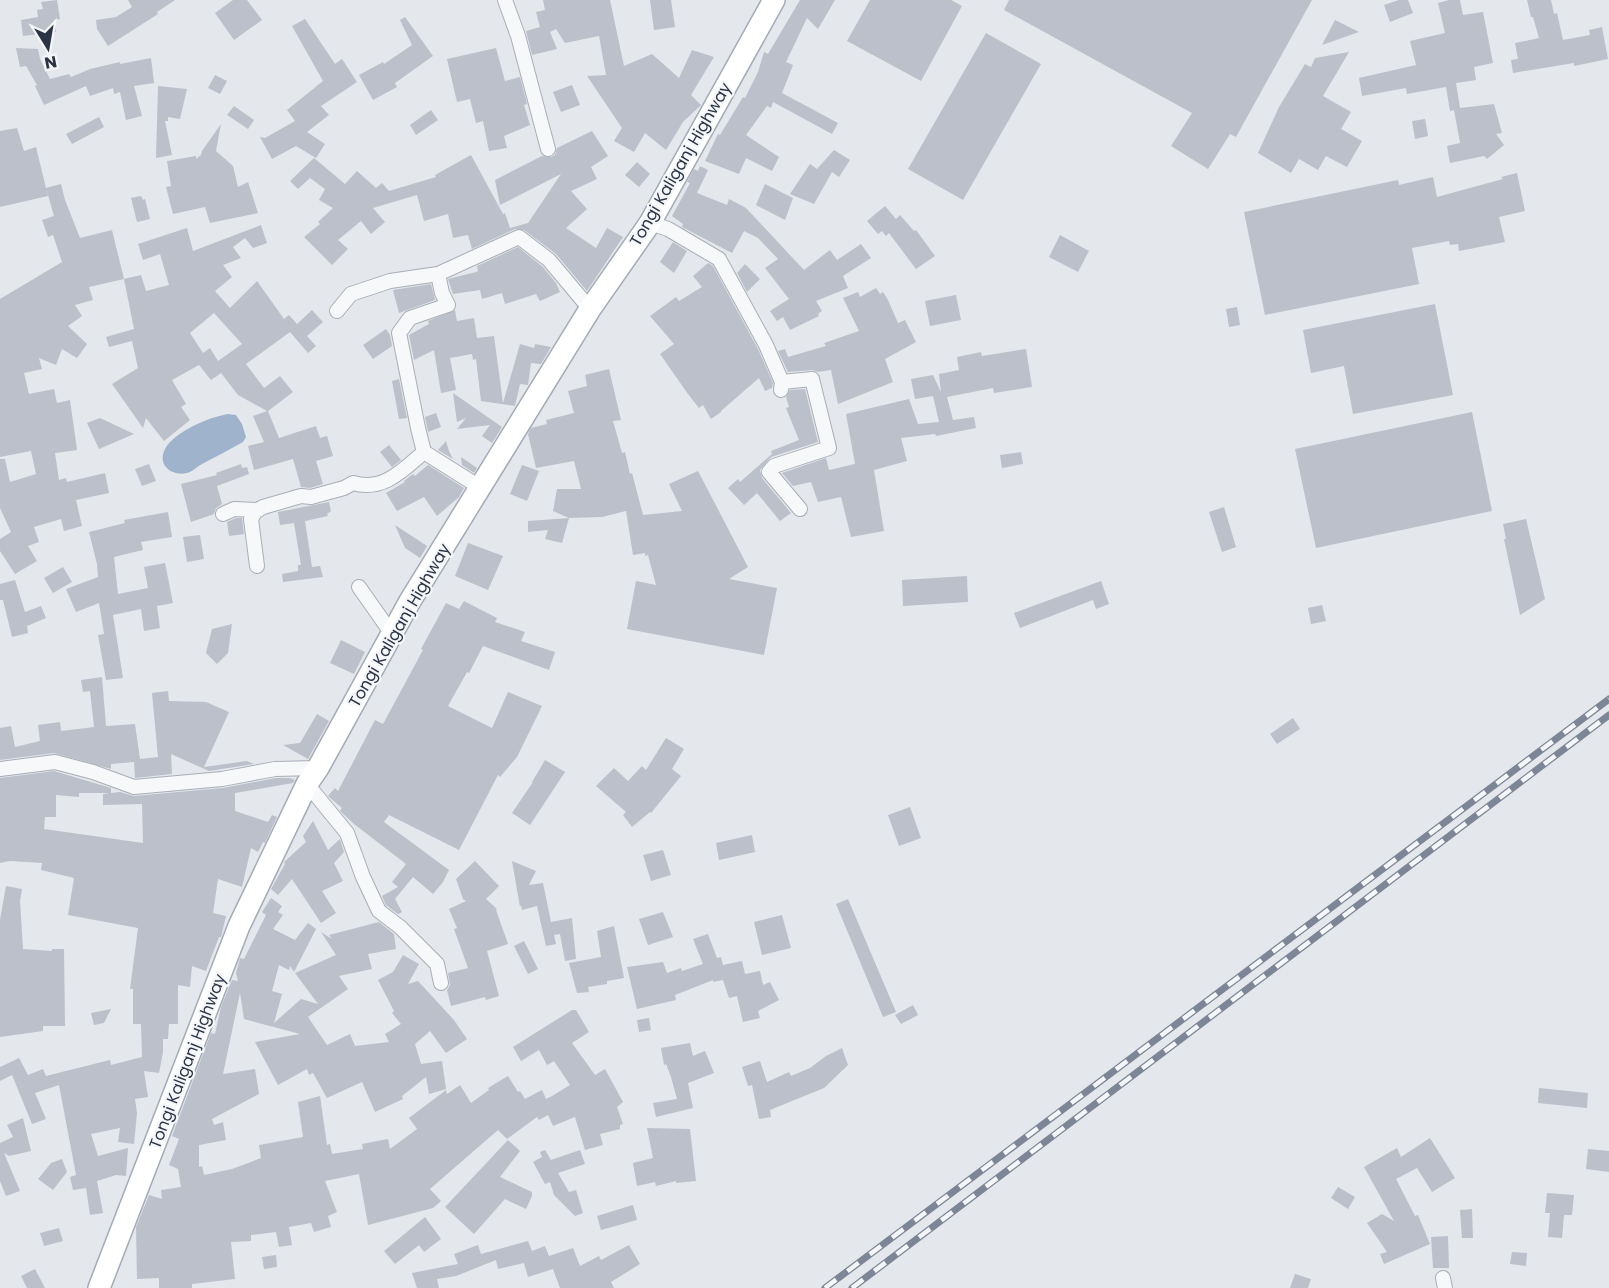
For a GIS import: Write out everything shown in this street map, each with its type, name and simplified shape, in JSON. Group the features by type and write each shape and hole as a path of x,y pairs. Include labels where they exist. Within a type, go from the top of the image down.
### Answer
{"main road":[{"name":"Tongi Kaliganj Highway","path":"99,1288 239,927 313,776 392,634 590,309 650,223 774,0"}],"street":[{"path":"505,0 518,36 548,149"},
{"path":"650,223 668,229 719,259 743,301 782,386 812,379 829,448 774,466 769,472 800,509"},
{"path":"337,312 351,294 390,281 438,274 519,237 549,260 590,309"},
{"path":"438,274 442,293 448,304 410,318 399,333 418,428 424,452 481,488"},
{"path":"223,514 229,510 258,510 301,496 311,497 344,488 353,483 365,487 385,482 424,452"},
{"path":"258,566 251,519 255,512 263,507"},
{"path":"359,586 392,634"},
{"path":"0,769 56,762 134,787 222,779 275,769 313,776 346,832 379,911 400,927 437,964 441,983"}],"water":[{"path":"228,414 236,415 242,424 246,437 243,442 190,472 178,473 168,470 163,461 163,455 165,449 176,437 211,418"}],"building":[{"path":"57,0 60,19 54,20 56,32 23,36 21,20 38,17 37,10 43,9 41,2"},
{"path":"128,0 175,0 157,12 158,14 108,46 97,29 96,20 116,17 132,7"},
{"path":"233,0 247,0 262,20 234,40 215,13"},
{"path":"543,0 610,0 624,66 652,54 679,78 692,50 714,57 691,95 701,105 683,122 666,150 645,133 634,152 614,141 622,128 587,76 606,75 599,36 565,43 556,29 550,32 557,49 532,55 526,31 540,27 536,12 545,10"},
{"path":"650,0 671,0 675,27 654,30"},
{"path":"800,0 835,0 818,29 807,18 786,62 793,65 782,93 838,123 832,134 773,102 771,108 767,106 746,135 779,157 772,171 746,158 739,174 705,161 718,134 720,135 743,97 745,98 758,72 764,52 768,54"},
{"path":"870,0 951,0 962,6 921,81 847,41"},
{"path":"1009,0 1312,0 1236,137 1230,134 1208,169 1171,146 1192,113 1004,10"},
{"path":"1399,0 1408,0 1413,13 1390,22 1384,5"},
{"path":"1460,0 1463,15 1483,12 1493,63 1474,67 1476,80 1456,83 1460,108 1494,104 1502,133 1496,134 1504,145 1487,159 1484,156 1450,163 1447,146 1460,143 1454,110 1450,111 1446,87 1407,94 1406,88 1362,96 1359,78 1416,65 1410,41 1445,33 1438,3"},
{"path":"1527,0 1551,0 1554,14 1557,13 1563,40 1590,35 1589,30 1602,27 1608,59 1574,66 1574,63 1513,73 1511,60 1518,59 1515,43 1539,38"},
{"path":"405,17 433,56 395,83 397,87 373,100 359,75 383,62 384,64 412,45 400,20"},
{"path":"305,19 335,64 342,59 357,82 321,106 329,115 307,132 325,144 316,158 296,146 272,159 260,137 265,138 295,121 287,110 323,81 292,26"},
{"path":"1335,20 1359,32 1322,45"},
{"path":"986,33 1041,64 963,200 908,169"},
{"path":"16,48 38,49 40,59 50,79 69,74 71,77 90,69 120,62 120,64 151,58 154,83 134,86 142,116 126,120 120,92 114,94 113,88 90,96 86,86 44,105 35,86 37,85 26,66 20,67"},
{"path":"496,48 505,81 520,77 530,125 504,136 507,148 489,151 483,121 476,123 470,99 457,102 447,59"},
{"path":"1349,52 1323,96 1351,112 1341,129 1362,141 1347,167 1326,156 1318,170 1299,159 1291,173 1258,153 1279,107 1305,64 1311,67 1315,58"},
{"path":"215,75 227,81 220,94 208,88"},
{"path":"572,85 580,105 561,112 553,92"},
{"path":"158,86 187,89 180,119 168,117 168,121 165,121 172,155 156,158"},
{"path":"234,106 254,120 248,129 227,115"},
{"path":"431,110 438,120 416,135 410,125"},
{"path":"99,117 104,127 72,144 66,134"},
{"path":"1425,119 1428,136 1415,139 1412,121"},
{"path":"221,124 216,151 233,166 238,187 248,182 258,213 210,223 205,207 173,214 166,187 171,186 167,161 196,156 196,159"},
{"path":"17,128 24,151 36,147 48,196 0,207 0,131"},
{"path":"592,131 608,156 591,167 597,179 571,191 587,209 566,228 596,248 607,228 623,237 587,291 556,254 524,230 515,229 472,249 468,235 453,238 448,214 424,221 417,195 373,208 385,222 371,234 361,221 338,240 348,249 332,265 304,237 320,224 318,222 333,208 319,200 325,189 310,178 298,189 290,181 314,158 345,184 357,171 376,188 382,183 389,191 436,177 435,175 471,155 503,214 505,213 510,228 528,223 561,174 500,205 495,180 542,156 555,155 557,148"},
{"path":"834,150 850,160 839,177 832,172 814,204 790,194 810,164 817,169"},
{"path":"637,162 650,174 639,187 625,175"},
{"path":"700,166 708,170 697,193 727,205 729,199 746,208 804,270 830,250 837,260 861,244 871,258 843,276 848,288 816,301 822,311 818,314 819,316 790,330 783,317 777,321 770,311 789,299 765,268 778,259 758,238 744,231 732,253 682,227 683,224 672,216 690,183 687,182 694,169 698,171"},
{"path":"1517,173 1525,211 1499,217 1505,242 1459,251 1458,244 1450,245 1449,241 1412,248 1419,284 1265,315 1244,212 1398,180 1399,185 1433,177 1437,197"},
{"path":"61,184 80,238 112,230 124,279 89,287 93,300 75,305 82,316 68,326 87,344 77,358 62,349 56,365 39,358 42,369 24,373 29,394 54,389 57,403 70,400 77,450 55,453 59,480 66,478 67,482 105,473 109,493 76,500 82,526 64,531 61,519 34,527 39,542 28,546 37,561 15,574 0,551 0,539 11,532 0,508 0,459 5,459 10,482 36,474 31,451 0,457 0,299 62,262 53,235 48,237 42,220 54,216 46,188"},
{"path":"765,184 793,198 785,220 756,205"},
{"path":"141,196 143,200 145,199 150,219 137,222 131,198"},
{"path":"885,206 896,219 900,215 914,231 916,230 935,256 916,269 889,233 886,236 882,231 878,234 867,221"},
{"path":"261,225 267,243 253,248 245,238 233,247 241,258 223,265 232,277 215,291 230,308 257,281 284,319 289,315 297,324 312,310 323,322 307,336 316,346 308,353 290,332 246,364 264,388 280,376 293,392 268,411 279,438 316,426 320,438 327,436 333,456 316,461 323,484 310,488 301,487 293,459 254,470 248,446 264,442 253,416 267,411 238,395 221,373 211,380 199,365 172,380 186,404 181,407 190,420 164,441 146,418 143,428 112,384 138,368 132,341 109,347 106,337 134,329 124,279 141,275 146,291 169,285 160,254 143,260 138,244 187,228 193,251","holes":["214,313 242,344 218,361 210,348 203,353 190,333"]},
{"path":"1060,235 1089,251 1078,272 1049,257"},
{"path":"673,242 687,251 674,273 660,262"},
{"path":"518,247 543,267 560,292 540,301 536,294 505,304 502,293 482,299 480,290 453,294 448,279 476,272 478,271 477,266"},
{"path":"708,263 713,266 758,349 773,383 772,388 765,391 759,378 711,419 703,405 699,408 688,394 660,354 674,344 650,316 676,297 679,301 702,287 693,276"},
{"path":"745,264 760,279 747,292 737,273"},
{"path":"431,284 435,300 399,313 393,290"},
{"path":"876,288 880,294 883,292 898,323 905,320 916,342 885,359 893,382 838,404 831,370 788,372 778,351 785,349 788,357 826,346 824,343 859,331 843,298 858,292 860,297"},
{"path":"956,295 961,320 930,326 925,301"},
{"path":"1435,304 1453,395 1353,414 1344,366 1311,373 1303,330"},
{"path":"1237,307 1240,325 1229,327 1226,309"},
{"path":"455,310 457,321 474,318 477,338 494,336 503,403 520,344 534,348 535,344 551,347 541,364 531,363 528,385 520,384 515,406 481,401 476,359 473,360 472,354 450,358 456,390 441,393 434,350 414,360 409,335 429,324 428,321"},
{"path":"386,329 392,346 373,359 363,345"},
{"path":"1026,349 1032,387 994,393 993,388 947,397 953,420 974,417 976,428 936,436 935,434 901,438 907,461 874,470 884,531 851,537 841,497 818,502 811,482 793,486 782,473 826,458 829,470 855,464 846,414 909,399 918,424 939,422 933,396 915,399 911,379 933,375 941,392 939,374 959,370 957,357 981,352 982,356"},
{"path":"609,369 621,420 613,421 622,453 625,452 630,474 632,473 643,515 682,511 669,484 698,471 748,567 729,579 777,588 764,655 627,629 636,581 656,585 648,555 645,556 645,553 633,555 626,511 602,517 569,518 553,511 557,489 581,489 574,461 536,468 528,434 531,428 547,424 546,420 574,413 568,391 587,386 585,375"},
{"path":"399,379 407,418 399,419 392,381"},
{"path":"805,389 818,442 771,457 760,470 762,478 791,513 780,521 757,493 744,505 728,488 738,479 740,482 772,454 771,451 799,440 786,408 789,407 786,397 790,390"},
{"path":"453,393 502,427 492,443 482,436 490,425 457,429 466,418 457,422"},
{"path":"1472,412 1492,511 1316,548 1295,449"},
{"path":"436,413 441,427 428,432 425,417"},
{"path":"100,418 134,434 99,449 87,423"},
{"path":"446,441 449,451 453,459 438,450"},
{"path":"389,445 401,460 392,467 380,452"},
{"path":"1021,452 1023,464 1002,468 1000,455"},
{"path":"461,457 477,468 474,473 462,465"},
{"path":"149,464 156,481 142,486 135,469"},
{"path":"241,464 242,468 247,467 249,474 217,486 222,504 216,508 214,514 191,522 181,484 217,475 216,473"},
{"path":"428,465 464,488 459,497 437,516 424,497 397,511 386,493 405,482 413,474 415,476"},
{"path":"522,465 539,471 527,501 510,494"},
{"path":"329,502 331,511 327,514 328,516 305,521 312,567 320,566 323,577 283,582 282,574 298,571 298,565 301,565 294,523 280,525 278,512"},
{"path":"1224,507 1236,547 1222,552 1209,512"},
{"path":"168,512 172,537 141,542 143,550 114,557 118,594 148,588 144,567 165,563 173,603 157,606 160,628 144,631 141,609 113,615 123,678 106,680 98,635 104,634 99,603 76,612 66,589 98,577 89,532 125,523 124,520"},
{"path":"242,518 244,534 229,536 227,522"},
{"path":"569,518 562,543 545,539 548,530 528,532 528,521"},
{"path":"1526,519 1545,599 1520,615 1503,524"},
{"path":"395,525 427,546 420,558 405,548"},
{"path":"200,535 204,559 187,562 183,537"},
{"path":"468,543 503,556 488,590 455,576"},
{"path":"63,567 72,582 53,593 44,578"},
{"path":"967,576 968,602 903,606 902,580"},
{"path":"15,580 25,612 41,606 46,618 27,626 28,633 12,637 3,600 0,600 0,584"},
{"path":"1101,581 1109,604 1096,609 1093,600 1020,628 1014,613"},
{"path":"464,601 497,618 495,622 525,632 521,641 555,652 549,670 483,646 469,673 467,672 448,706 492,728 508,692 542,706 517,757 500,777 498,775 459,850 389,815 384,822 449,870 433,894 413,877 395,899 402,912 398,914 386,905 382,896 398,887 392,882 406,864 354,824 340,811 342,808 328,796 335,788 338,791 375,720 383,724 446,603 459,609"},
{"path":"1322,605 1326,621 1311,624 1308,608"},
{"path":"232,624 228,653 217,664 206,653 212,629"},
{"path":"341,640 365,652 354,674 330,663"},
{"path":"102,677 106,726 135,724 140,759 158,757 152,693 168,691 169,701 206,702 229,712 204,767 247,761 254,764 209,771 171,754 172,774 135,778 134,762 111,764 111,769 54,753 0,760 0,728 11,726 15,747 40,741 38,725 60,722 61,731 94,727 90,691 83,692 81,680"},
{"path":"317,714 329,721 308,759 283,745 300,743"},
{"path":"1293,718 1300,729 1277,744 1270,734"},
{"path":"666,738 684,749 672,769 681,776 651,813 632,827 623,815 626,812 596,786 614,768 628,781 642,766 646,770"},
{"path":"545,760 565,772 530,825 512,813"},
{"path":"54,771 111,788 111,793 120,792 134,796 223,788 276,778 295,780 293,783 235,793 235,811 268,822 272,815 277,817 265,843 263,842 258,852 251,848 242,887 218,879 213,913 226,916 221,937 219,937 206,971 192,966 190,987 178,985 178,1024 169,1024 168,1039 163,1039 159,1073 144,1071 148,1097 135,1099 137,1113 134,1144 118,1142 120,1128 91,1134 98,1156 128,1148 126,1176 116,1175 97,1181 103,1213 90,1215 86,1188 73,1190 70,1177 76,1175 59,1085 35,1093 46,1119 32,1124 12,1075 0,1081 0,1067 19,1058 28,1075 43,1069 46,1076 110,1060 111,1065 142,1057 141,1024 133,1024 133,989 130,989 138,928 68,915 74,878 41,870 42,863 10,861 0,863 0,778","holes":["79,793 110,793 103,794 103,805 142,804 143,843 44,829 45,817 56,817 56,795 79,797"]},
{"path":"910,807 921,838 899,846 888,815"},
{"path":"313,821 328,850 340,839 344,852 334,863 343,881 322,891 336,913 321,923 292,879 278,895 271,889 284,862 306,842 303,836"},
{"path":"752,835 755,852 719,860 716,843"},
{"path":"663,850 671,875 651,881 643,855"},
{"path":"475,861 499,886 486,899 497,909 508,944 487,951 499,996 486,1000 485,997 451,1006 447,990 450,985 448,973 468,968 449,909 466,901 463,899 456,879"},
{"path":"512,861 536,871 529,885 543,883 551,922 572,918 576,959 565,961 560,934 554,935 556,944 546,946 537,906 522,910 521,905 520,907"},
{"path":"6,886 22,889 20,901 23,949 52,951 52,949 64,949 65,1026 43,1026 43,1031 0,1037 0,920"},
{"path":"271,898 282,906 278,912 283,915 273,929 295,940 308,923 316,929 294,972 290,966 289,970 279,965 272,991 282,994 274,1023 301,999 318,1004 295,973 336,955 321,932 332,939 329,935 379,922 394,934 396,949 368,954 372,969 339,976 348,989 308,1017 327,1045 350,1034 355,1046 389,1042 385,1034 401,1024 392,1013 394,1011 378,980 393,972 403,955 419,964 408,984 418,981 454,1020 467,1039 446,1053 430,1031 415,1044 421,1064 442,1061 446,1089 429,1094 426,1077 402,1096 403,1099 375,1112 362,1082 327,1098 313,1073 309,1075 307,1069 278,1085 255,1042 300,1034 244,1019 240,993 223,1074 255,1069 259,1094 212,1119 214,1125 223,1122 226,1140 199,1145 199,1167 202,1166 204,1175 232,1169 261,1158 259,1145 303,1137 298,1102 320,1096 327,1145 330,1144 332,1154 363,1149 362,1144 388,1139 390,1149 417,1129 409,1118 446,1090 447,1094 460,1085 471,1103 489,1090 488,1088 508,1076 525,1099 542,1090 546,1099 570,1085 554,1061 547,1065 539,1050 521,1061 513,1047 572,1010 576,1010 589,1032 572,1043 595,1075 605,1069 623,1102 617,1107 623,1124 620,1125 620,1129 600,1134 603,1145 585,1150 575,1117 553,1126 548,1115 539,1120 537,1117 507,1139 498,1130 430,1189 441,1201 433,1208 368,1225 359,1174 325,1181 337,1212 328,1216 331,1227 314,1232 311,1223 289,1227 292,1245 279,1247 276,1232 251,1235 251,1241 231,1242 235,1279 192,1284 192,1288 159,1288 159,1278 137,1279 136,1227 149,1195 162,1199 161,1190 181,1187 178,1169 169,1165 179,1139 172,1136 211,1033 215,1034 221,1007 232,980 238,981 236,973 240,958 244,959 266,915 262,912"},
{"path":"848,899 896,1012 883,1017 836,904"},
{"path":"663,912 673,937 648,945 639,919"},
{"path":"782,915 791,948 762,955 754,922"},
{"path":"614,926 624,978 588,987 589,992 577,993 569,963 601,957 597,931"},
{"path":"708,934 717,958 721,957 723,965 742,961 745,974 760,971 763,985 770,982 779,1000 758,1011 760,1018 743,1022 737,996 729,998 723,980 713,982 713,980 675,995 676,1000 637,1009 627,967 663,962 667,973 703,964 693,939"},
{"path":"524,941 538,969 528,974 514,946"},
{"path":"913,1005 918,1015 901,1024 895,1015"},
{"path":"111,1009 104,1023 94,1025 91,1013"},
{"path":"649,1018 651,1030 639,1032 637,1020"},
{"path":"690,1043 693,1056 705,1051 714,1073 688,1083 693,1108 656,1117 653,1103 677,1099 671,1077 666,1064 664,1065 661,1048"},
{"path":"842,1048 848,1065 824,1088 770,1110 771,1117 759,1119 752,1085 748,1086 742,1067 760,1061 767,1082 789,1072 791,1076 810,1068"},
{"path":"1539,1088 1588,1093 1587,1108 1538,1103"},
{"path":"23,1118 31,1151 9,1156 4,1153 20,1191 6,1196 0,1181 0,1143 13,1137 7,1125"},
{"path":"647,1128 690,1129 696,1181 676,1183 676,1181 656,1186 655,1182 637,1186 633,1163 653,1158"},
{"path":"1430,1138 1455,1178 1432,1192 1417,1168 1396,1179 1415,1216 1418,1215 1430,1244 1384,1264 1380,1254 1387,1252 1367,1223 1382,1214 1394,1221 1364,1167 1397,1148 1401,1157"},
{"path":"508,1140 520,1151 500,1177 532,1192 532,1196 526,1209 505,1199 474,1234 445,1207"},
{"path":"1588,1149 1609,1151 1609,1172 1586,1169"},
{"path":"545,1150 551,1160 580,1150 585,1164 558,1173 569,1192 576,1190 583,1213 575,1216 554,1195 550,1182 545,1184 533,1162 542,1157 540,1152"},
{"path":"62,1159 67,1172 53,1190 38,1179 51,1163"},
{"path":"1338,1187 1355,1197 1348,1209 1331,1198"},
{"path":"1547,1193 1574,1195 1572,1215 1564,1215 1562,1238 1548,1237 1550,1213 1545,1213"},
{"path":"633,1205 637,1220 601,1230 597,1216"},
{"path":"1472,1209 1473,1238 1462,1238 1460,1210"},
{"path":"425,1217 441,1239 424,1252 419,1245 395,1264 384,1251"},
{"path":"59,1228 63,1241 44,1246 40,1233"},
{"path":"1448,1236 1449,1268 1433,1268 1431,1237"},
{"path":"528,1241 532,1251 545,1246 549,1256 573,1248 580,1266 599,1256 601,1260 629,1245 640,1264 611,1282 614,1288 560,1288 553,1269 528,1277 524,1263 498,1269 496,1260 456,1276 437,1279 439,1288 417,1288 412,1273 458,1264 454,1254 478,1245 481,1254"},
{"path":"1512,1252 1527,1253 1526,1266 1510,1264"},
{"path":"276,1255 277,1267 264,1269 262,1257"},
{"path":"35,1269 45,1288 27,1288 21,1276"},
{"path":"1295,1274 1311,1279 1308,1288 1290,1288"}],"railway":[{"path":"825,1288 1609,699"},
{"path":"852,1288 1609,715"}]}
